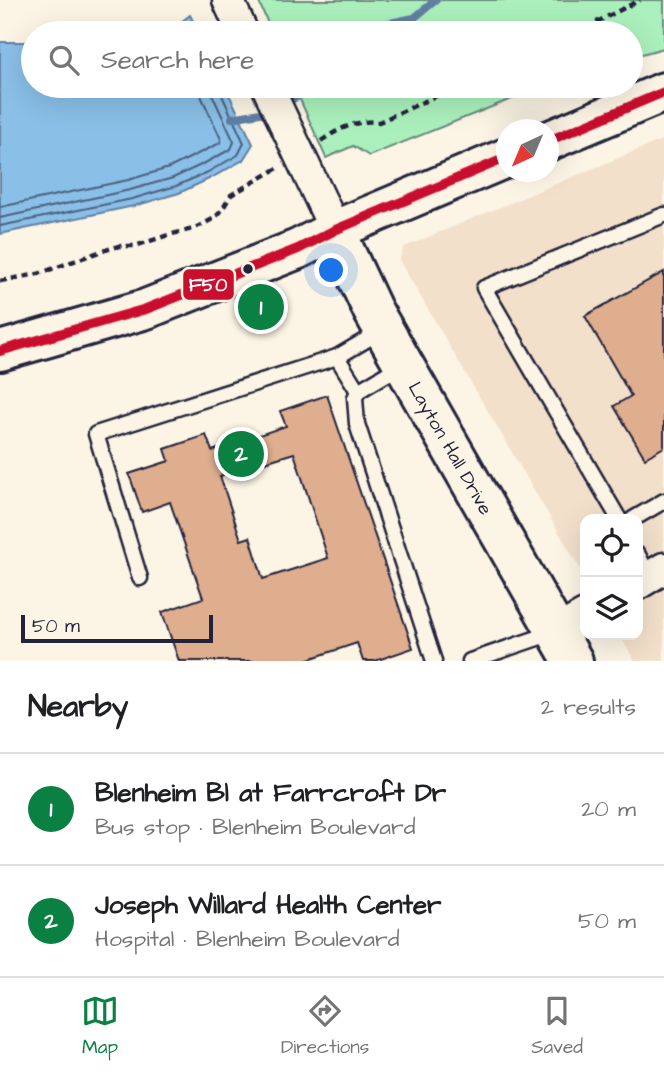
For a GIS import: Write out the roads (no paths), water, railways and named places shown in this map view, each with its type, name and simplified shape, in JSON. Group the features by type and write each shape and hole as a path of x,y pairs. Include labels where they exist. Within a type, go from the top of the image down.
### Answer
{"main road":[{"path":"559,136 664,92"},
{"path":"0,351 146,309 298,249 335,230 496,162"},
{"name":"Layton Hall Drive","path":"335,230 373,311 572,636"}],"street":[{"path":"228,0 238,21"},
{"path":"273,98 335,230"}],"lane":[{"path":"616,514 484,288 664,215"},
{"path":"140,578 96,433 337,357 384,329"},
{"path":"337,357 358,391"},
{"path":"404,364 358,391 355,398 358,424 434,661"},
{"path":"642,514 664,501"},
{"path":"470,661 572,636"}],"water":[{"path":"190,15 193,21 182,21"},
{"path":"0,42 21,42 21,98 231,98 253,144 243,160 179,193 134,206 0,234"}],"waterway":[{"path":"399,21 414,18 436,0"},
{"path":"282,105 295,98"},
{"path":"232,118 271,111"}],"place":[{"name":"Blenheim Bl at Farrcroft Dr","path":"261,307"},
{"name":"Joseph Willard Health Center","path":"241,454"}]}
